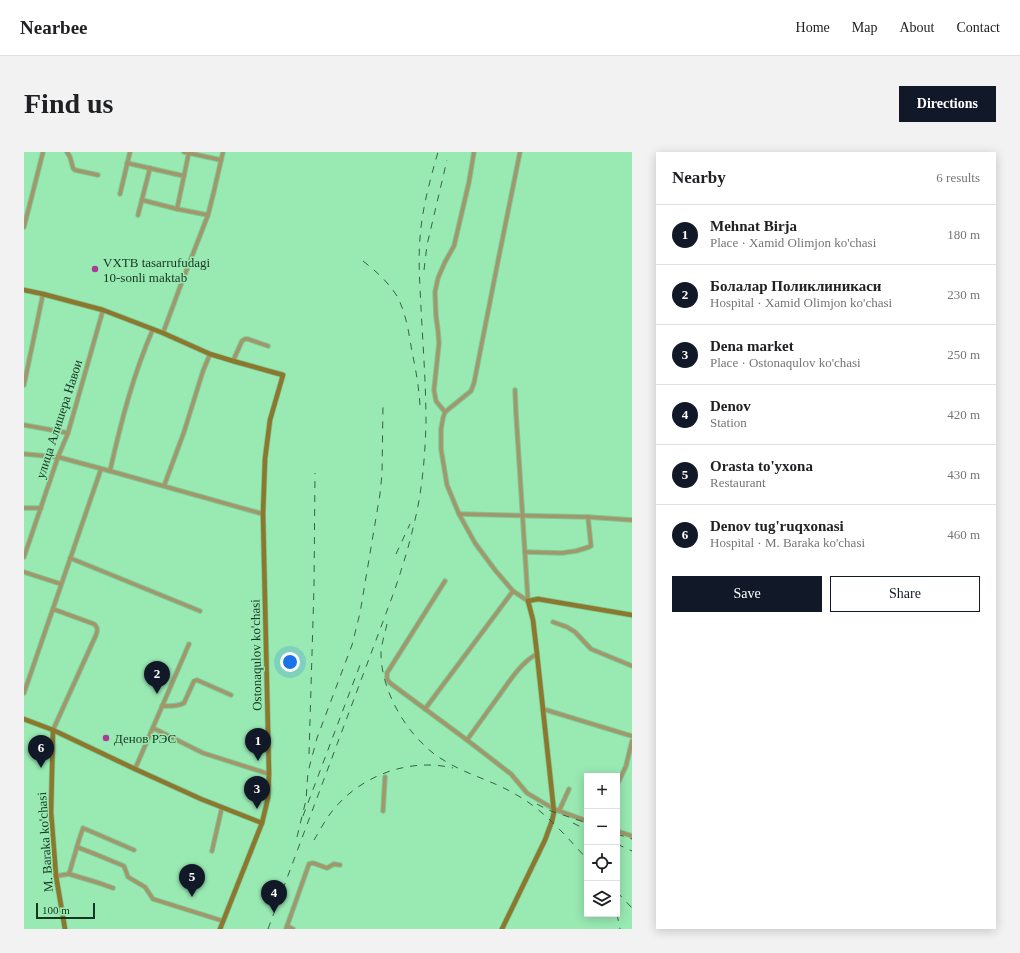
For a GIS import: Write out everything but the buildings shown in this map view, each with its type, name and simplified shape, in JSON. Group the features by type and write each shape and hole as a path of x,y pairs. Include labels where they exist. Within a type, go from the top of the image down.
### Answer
{"street":[{"path":"24,227 43,152"},
{"path":"67,152 75,170 98,175"},
{"path":"120,194 130,152"},
{"path":"184,152 221,160"},
{"path":"177,209 189,152"},
{"path":"163,333 208,215 223,152"},
{"path":"445,412 436,402 434,390 439,343 436,316 436,292 438,278 454,246 469,182 474,152"},
{"path":"520,152 496,266 474,383 471,391 445,412 443,418 441,429 442,449 447,485 459,514 475,544 495,570 514,591 528,601 538,599 632,615"},
{"path":"127,163 184,176"},
{"path":"138,215 150,168"},
{"path":"142,200 208,215"},
{"path":"24,290 103,310 163,333 210,354 233,361 242,341 248,340 268,346"},
{"path":"24,385 43,294"},
{"name":"улица Алишера Навои","path":"24,557 58,457 68,433 103,310"},
{"path":"110,470 119,428 129,395 142,354 153,329"},
{"path":"164,486 210,354"},
{"name":"Ostonaqulov ko'chasi","path":"220,929 262,823 268,798 269,774 263,514 265,459 270,420 283,375 233,361"},
{"path":"515,390 528,601 533,620 556,810"},
{"path":"24,425 68,433"},
{"path":"24,454 58,457 101,469 110,470 263,514"},
{"path":"24,693 101,469"},
{"path":"24,508 41,508"},
{"path":"459,514 588,517 632,520"},
{"path":"525,552 562,553 589,547 588,517"},
{"path":"70,558 200,611"},
{"path":"24,572 61,584"},
{"path":"445,580 387,673 387,679 390,683 511,774 527,793 556,810 584,820"},
{"path":"425,709 514,591"},
{"path":"53,609 94,624 97,626 98,630 53,730"},
{"path":"553,622 567,627 575,632 591,649 632,666"},
{"path":"135,770 189,644"},
{"path":"467,740 508,683 528,660 537,654"},
{"path":"162,706 174,706 184,703 196,680 231,695"},
{"path":"543,709 632,736"},
{"path":"24,719 53,730 135,770 201,799 262,823"},
{"path":"153,728 203,753 269,774"},
{"name":"M. Baraka ko'chasi","path":"53,730 51,812 56,876 65,929"},
{"path":"620,779 628,760 632,741"},
{"path":"628,760 632,763"},
{"path":"383,811 385,777"},
{"path":"502,929 552,822 554,812 569,789"},
{"path":"212,851 222,807"},
{"path":"69,874 82,829 84,828 134,850"},
{"path":"620,832 632,836"},
{"path":"77,847 124,866 128,878 146,887 153,899 223,920"},
{"path":"293,929 287,927 309,864 313,863 327,868 334,864 340,865"},
{"path":"56,876 69,874 113,888"}],"railway":[{"path":"268,929 394,592 407,552 419,502 425,449 426,423 419,247 424,205 438,152"},
{"path":"424,270 427,245 447,160"},
{"path":"363,261 386,281 397,296 400,303 408,330 417,379 420,406"},
{"path":"297,837 306,800 308,772 317,738 352,645 360,613 380,494 382,474 383,404"},
{"path":"309,754 314,587 315,473"},
{"path":"396,554 410,524"},
{"path":"387,624 381,651 384,676 392,701 414,734 429,749 444,760 460,769 492,782 526,800 545,815 584,856"},
{"path":"303,816 360,665"},
{"path":"314,840 328,817 341,801 369,780 401,768 419,765 436,765 453,768"},
{"path":"537,804 548,810 584,822"},
{"path":"573,823 584,828"},
{"path":"620,835 632,839"},
{"path":"619,845 632,851"},
{"path":"620,895 632,908"},
{"path":"618,917 620,929"}],"place":[{"name":"VXTB tasarrufudagi 10-sonli maktab","path":"95,269"},
{"name":"Болалар Поликлиникаси","path":"157,694"},
{"name":"Денов РЭС","path":"106,738"},
{"name":"Mehnat Birja","path":"258,761"},
{"name":"Denov tug'ruqxonasi","path":"41,768"},
{"name":"Dena market","path":"257,809"},
{"name":"Orasta to'yxona","path":"192,897"},
{"name":"Denov","path":"274,913"}]}
